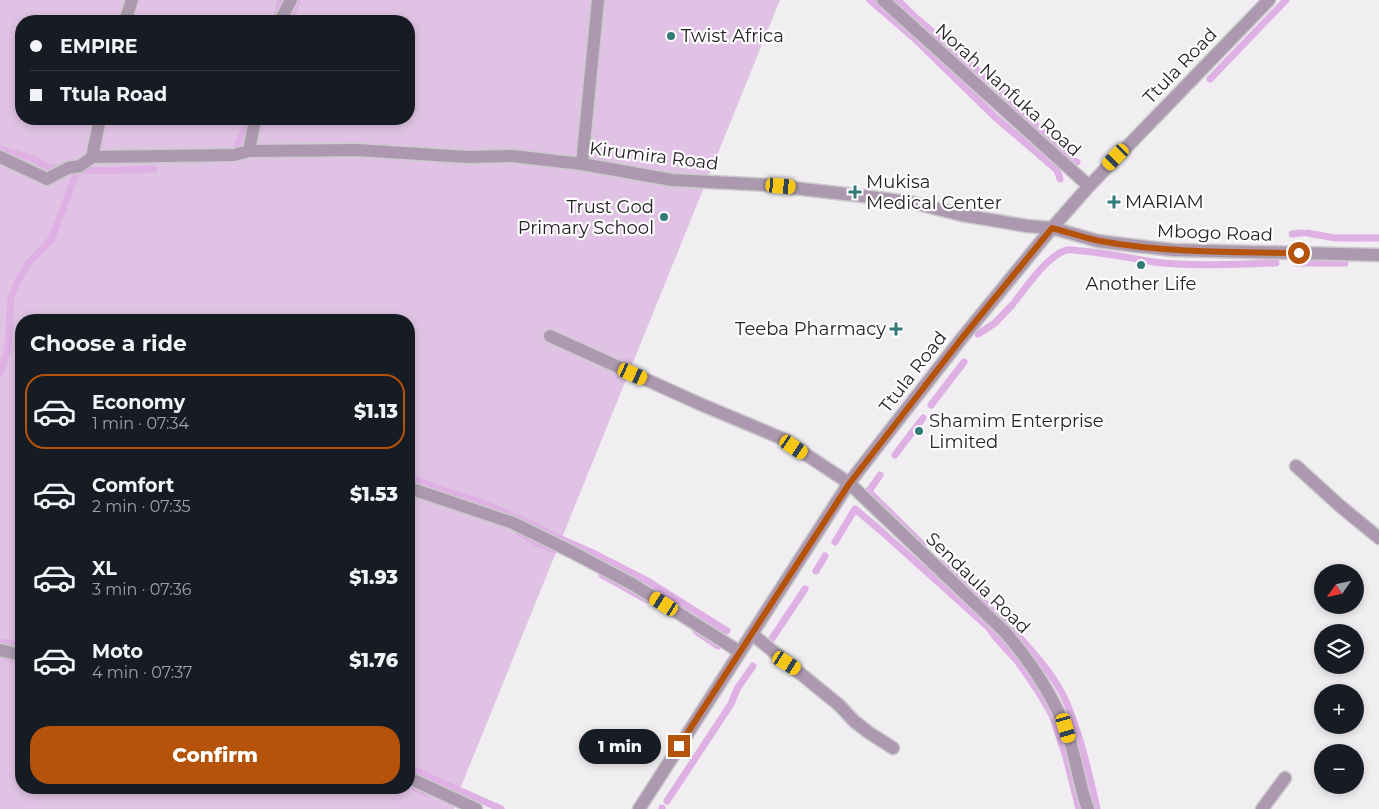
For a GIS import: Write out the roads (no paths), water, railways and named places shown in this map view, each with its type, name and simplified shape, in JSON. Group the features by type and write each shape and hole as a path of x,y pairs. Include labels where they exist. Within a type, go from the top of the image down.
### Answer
{"street":[{"path":"127,15 132,0"},
{"path":"283,15 292,0"},
{"path":"582,164 598,0"},
{"name":"Norah Nanfuka Road","path":"882,0 1089,186"},
{"name":"Ttula Road","path":"639,809 849,484 962,338 1089,186 1269,0"},
{"path":"0,157 47,179 68,168 80,166 92,157 99,125"},
{"path":"249,152 254,125"},
{"name":"Kirumira Road","path":"92,157 234,155 249,152 357,150 467,157 512,156 582,164 672,180 767,185 863,196 1027,226 1052,228"},
{"name":"Mbogo Road","path":"1052,228 1098,241 1173,250 1379,255"},
{"name":"Sendaula Road","path":"550,336 700,404 781,438 849,484 1005,632 1023,653 1066,728 1088,809"},
{"path":"1296,466 1379,538"},
{"path":"415,490 513,523 572,552 634,585 740,652"},
{"path":"752,634 840,705 854,721 893,748"},
{"path":"0,650 15,654"},
{"path":"1262,809 1286,778"},
{"path":"415,781 476,809"}],"waterway":[{"path":"277,15 281,0"},
{"path":"292,15 297,0"},
{"path":"870,0 914,38 995,117 1057,170 1060,179"},
{"path":"898,0 916,18 991,82 1072,160 1077,162"},
{"path":"1210,79 1286,0"},
{"path":"234,155 246,125"},
{"path":"258,130 260,125"},
{"path":"0,149 31,158 48,167 64,168"},
{"path":"77,170 154,169"},
{"path":"0,374 8,348 11,298 27,265 52,238 77,171"},
{"path":"1292,234 1302,233"},
{"path":"1307,233 1335,238 1379,238"},
{"path":"1016,300 1046,264 1067,250 1100,253 1169,264 1276,263"},
{"path":"1297,263 1345,263"},
{"path":"978,334 995,323 1013,304"},
{"path":"931,405 964,362"},
{"path":"895,455 923,418"},
{"path":"867,494 880,475"},
{"path":"415,479 483,503 595,554 646,580 727,631"},
{"path":"868,491 923,545"},
{"path":"835,542 855,509 988,627 1018,662 1052,715 1066,757 1079,809"},
{"path":"519,532 535,542 554,550"},
{"path":"816,571 825,556"},
{"path":"941,563 1022,640 1054,680 1069,708 1079,736 1097,809"},
{"path":"602,575 647,600"},
{"path":"771,640 805,589"},
{"path":"696,631 718,646"},
{"path":"0,642 15,645"},
{"path":"5,657 15,660"},
{"path":"667,801 731,704 737,689 753,666"},
{"path":"415,771 501,809"},
{"path":"415,788 427,793"}],"place":[{"name":"Twist Africa","path":"671,36"},
{"name":"Mukisa Medical Center","path":"855,192"},
{"name":"MARIAM","path":"1114,202"},
{"name":"Trust God Primary School","path":"664,217"},
{"name":"Another Life","path":"1141,265"},
{"name":"Teeba Pharmacy","path":"896,329"},
{"name":"Shamim Enterprise Limited","path":"919,431"}]}
